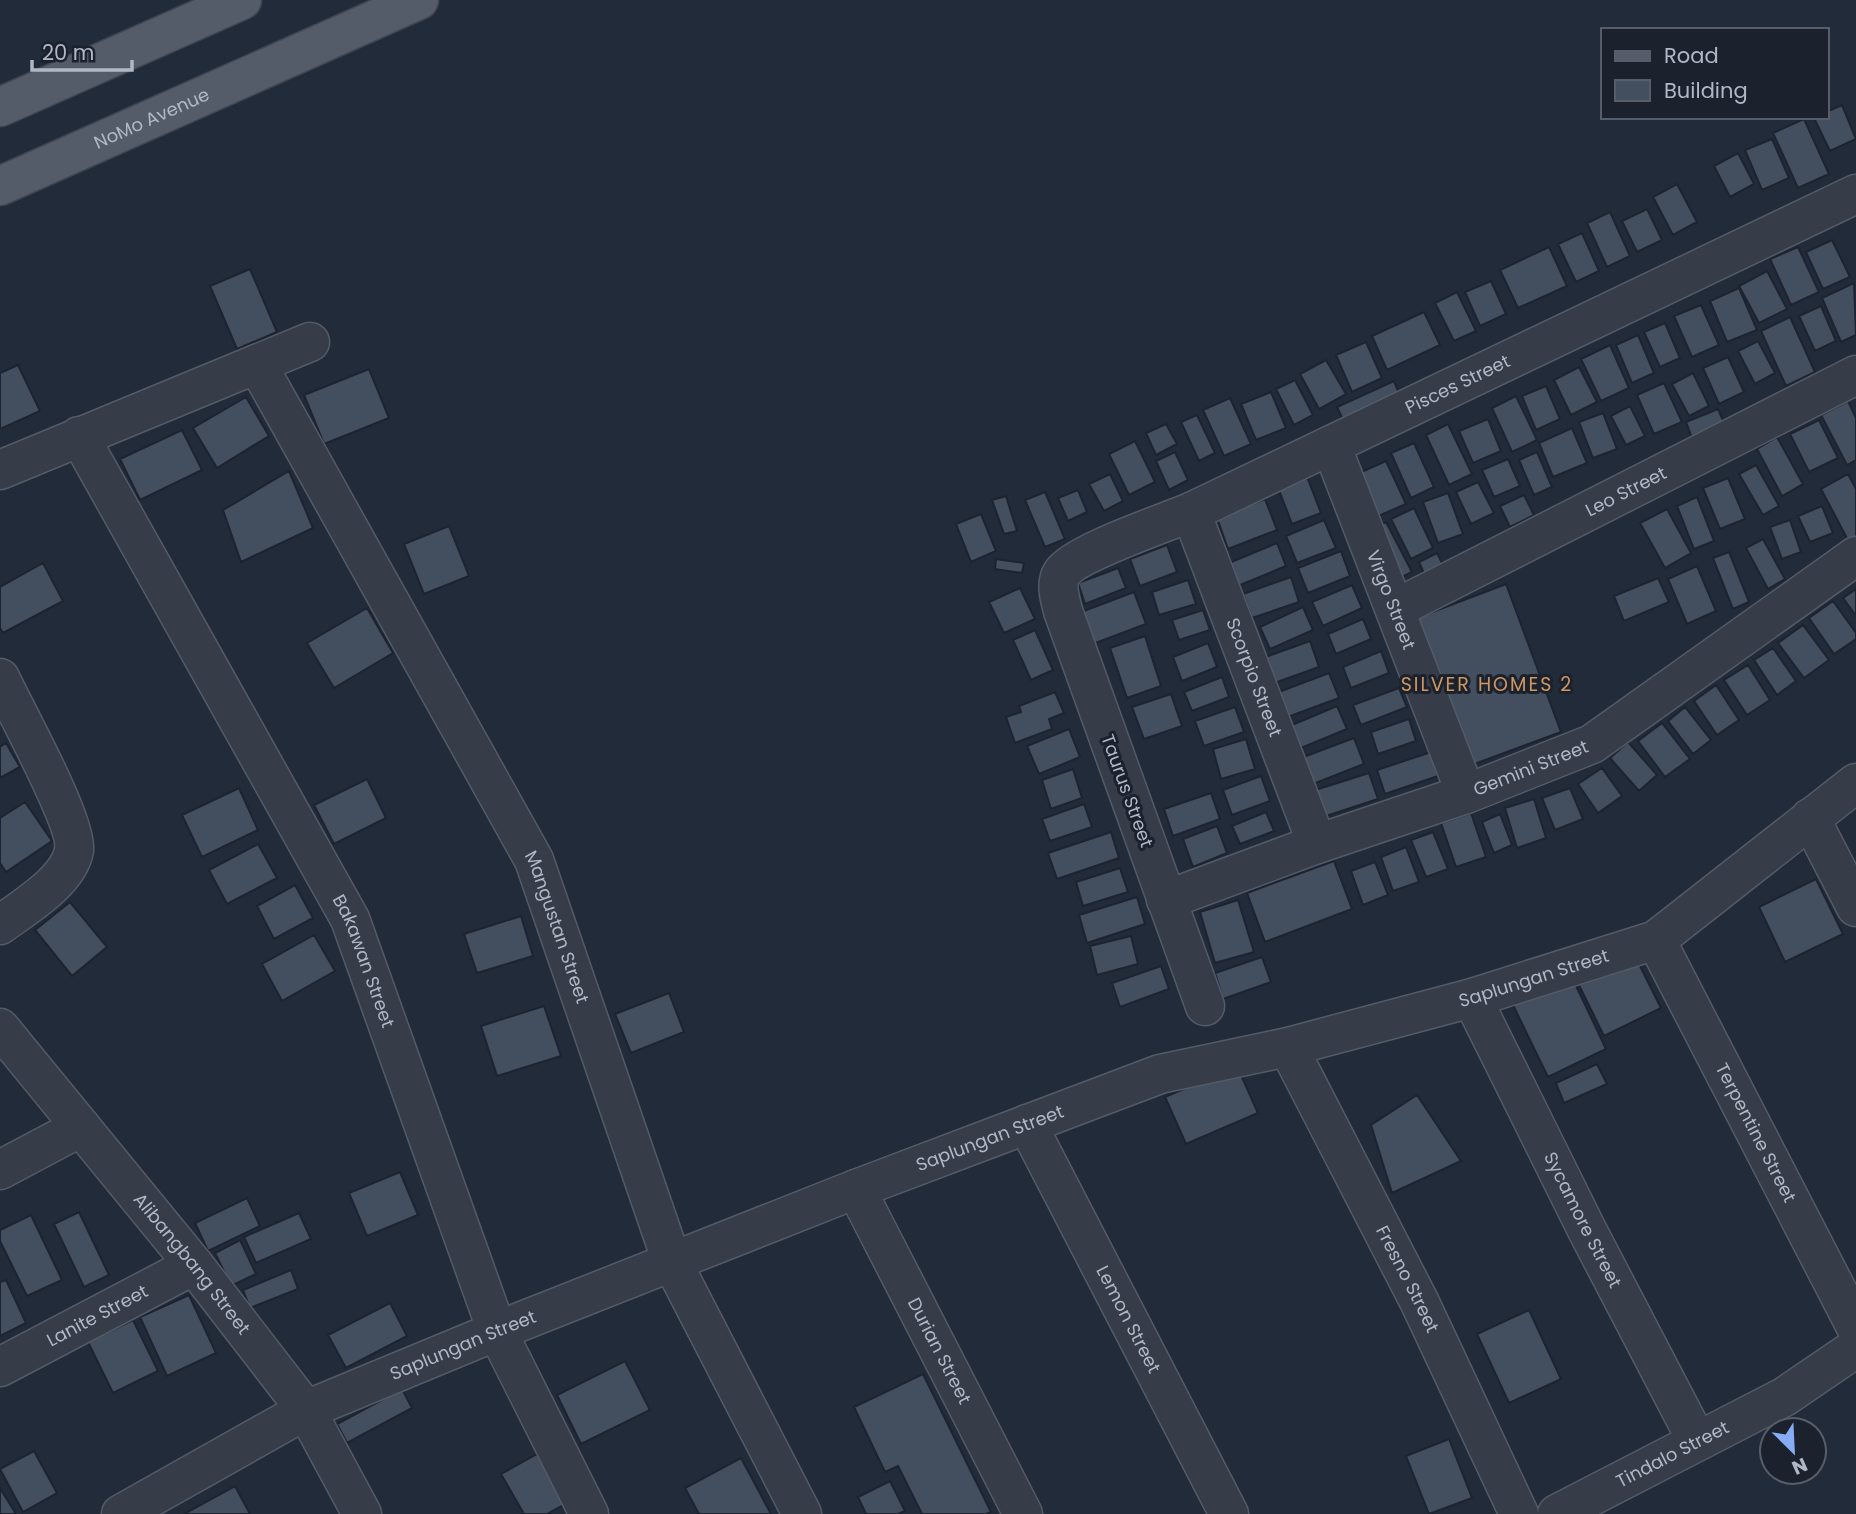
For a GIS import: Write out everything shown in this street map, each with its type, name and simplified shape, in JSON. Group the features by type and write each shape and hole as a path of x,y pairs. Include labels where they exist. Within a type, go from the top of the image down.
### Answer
{"main road":[{"path":"0,107 242,0"},
{"name":"NoMo Avenue","path":"0,186 419,0"}],"street":[{"name":"Pisces Street","path":"1060,575 1071,563 1191,512 1856,194"},
{"path":"0,470 310,342"},
{"name":"Mangustan Street","path":"257,364 534,860 672,1262 802,1514"},
{"name":"Leo Street","path":"1395,609 1856,375"},
{"name":"Bakawan Street","path":"79,436 350,919 497,1331 589,1514"},
{"name":"Virgo Street","path":"1331,446 1466,794"},
{"name":"Scorpio Street","path":"1191,512 1317,844"},
{"name":"Gemini Street","path":"1166,900 1317,844 1466,794 1592,744 1856,556"},
{"name":"Taurus Street","path":"1060,575 1058,592 1063,611 1205,1006"},
{"path":"0,678 69,820 74,832 74,852 64,871 49,888 0,925"},
{"name":"Saplungan Street","path":"131,1512 306,1410 856,1189 1160,1074 1289,1047 1472,998 1656,940 1856,783"},
{"path":"1810,818 1856,907"},
{"name":"Terpentine Street","path":"1656,940 1856,1327"},
{"name":"Sycamore Street","path":"1472,998 1587,1230 1697,1441"},
{"name":"Alibangbang Street","path":"0,1028 194,1265 306,1410 362,1514"},
{"name":"Fresno Street","path":"1289,1047 1420,1303 1519,1514"},
{"name":"Lemon Street","path":"1027,1124 1229,1514"},
{"path":"0,1170 81,1127"},
{"name":"Durian Street","path":"856,1189 1023,1514"},
{"name":"Lanite Street","path":"0,1367 194,1265"},
{"name":"Tindalo Street","path":"1557,1514 1784,1397 1856,1348"}],"building":[{"path":"1842,105 1856,139 1830,151 1814,119 1828,119 1828,111"},
{"path":"1804,119 1829,174 1798,188 1773,133"},
{"path":"1772,139 1789,178 1762,190 1745,150"},
{"path":"1738,153 1754,184 1730,197 1714,166"},
{"path":"1677,184 1697,222 1673,235 1653,197"},
{"path":"1647,209 1662,240 1637,252 1622,221"},
{"path":"1610,212 1630,256 1607,267 1587,223"},
{"path":"1582,233 1599,271 1576,282 1558,244"},
{"path":"1832,240 1850,277 1823,289 1806,252"},
{"path":"1549,247 1567,286 1518,308 1500,270"},
{"path":"1798,247 1819,292 1791,305 1770,259"},
{"path":"250,269 277,332 237,349 210,286"},
{"path":"1767,271 1787,309 1759,323 1739,286"},
{"path":"1491,281 1506,314 1480,326 1465,292"},
{"path":"1854,283 1856,335 1841,342 1822,298"},
{"path":"1739,288 1757,330 1727,342 1710,301"},
{"path":"1457,292 1476,331 1454,341 1435,303"},
{"path":"1701,305 1719,345 1692,357 1674,316"},
{"path":"1821,306 1836,341 1815,351 1799,316"},
{"path":"1424,312 1440,345 1387,370 1372,336"},
{"path":"1790,317 1815,372 1786,386 1761,331"},
{"path":"1665,323 1680,358 1660,367 1644,332"},
{"path":"1638,335 1654,373 1632,383 1616,345"},
{"path":"1758,341 1775,373 1755,384 1738,351"},
{"path":"1366,342 1382,378 1352,392 1336,355"},
{"path":"1610,345 1629,388 1601,401 1581,359"},
{"path":"1728,357 1744,392 1719,404 1703,368"},
{"path":"1326,360 1346,394 1319,409 1300,374"},
{"path":"18,365 40,411 0,429 0,373"},
{"path":"1579,367 1597,402 1571,415 1554,380"},
{"path":"369,369 389,418 324,444 304,395"},
{"path":"1693,373 1709,406 1689,416 1672,384"},
{"path":"1295,380 1313,415 1294,425 1276,389"},
{"path":"1394,381 1401,398 1345,424 1337,407"},
{"path":"1664,383 1682,422 1654,434 1637,395"},
{"path":"1546,386 1560,419 1536,430 1522,396"},
{"path":"1271,392 1286,428 1256,440 1241,404"},
{"path":"1516,396 1537,440 1512,452 1492,408"},
{"path":"246,397 269,436 217,468 193,428"},
{"path":"1230,398 1251,444 1224,456 1203,410"},
{"path":"1848,401 1856,418 1856,460 1847,465 1821,415"},
{"path":"1630,406 1645,436 1626,445 1611,416"},
{"path":"1718,409 1725,425 1692,438 1686,422"},
{"path":"1603,413 1617,449 1593,458 1579,422"},
{"path":"1197,415 1215,453 1199,461 1181,422"},
{"path":"1488,419 1501,451 1473,463 1459,431"},
{"path":"1819,420 1838,458 1809,472 1790,434"},
{"path":"1166,424 1177,444 1156,455 1146,433"},
{"path":"1448,424 1472,474 1449,485 1426,435"},
{"path":"1572,428 1587,463 1553,477 1539,443"},
{"path":"182,430 202,470 140,500 120,459"},
{"path":"1777,437 1803,484 1782,496 1757,449"},
{"path":"1135,441 1155,482 1129,495 1109,454"},
{"path":"1414,443 1434,487 1411,498 1391,453"},
{"path":"1175,452 1188,480 1169,490 1156,461"},
{"path":"1537,452 1552,487 1534,495 1519,460"},
{"path":"1508,459 1520,486 1494,497 1482,470"},
{"path":"1386,461 1406,504 1376,517 1357,474"},
{"path":"1756,465 1779,506 1763,515 1739,474"},
{"path":"289,471 313,528 241,562 223,510"},
{"path":"1110,474 1123,501 1104,511 1089,484"},
{"path":"1306,474 1321,513 1292,524 1277,485"},
{"path":"1848,474 1856,489 1856,538 1849,542 1821,489"},
{"path":"1728,478 1745,519 1720,529 1703,488"},
{"path":"1478,482 1494,513 1471,524 1456,492"},
{"path":"1078,490 1087,512 1068,521 1058,498"},
{"path":"1045,492 1065,539 1045,547 1025,500"},
{"path":"1448,493 1463,534 1438,543 1423,502"},
{"path":"1524,495 1534,515 1510,527 1500,506"},
{"path":"1006,496 1017,531 1004,534 992,500"},
{"path":"1697,497 1714,541 1694,549 1677,506"},
{"path":"1265,499 1277,530 1228,549 1217,518"},
{"path":"1822,506 1833,533 1810,542 1798,516"},
{"path":"1414,508 1433,548 1411,559 1391,519"},
{"path":"1667,509 1691,553 1665,568 1640,523"},
{"path":"981,514 996,551 971,562 956,524"},
{"path":"1324,520 1336,548 1297,563 1286,536"},
{"path":"1790,520 1801,552 1782,559 1770,527"},
{"path":"1386,522 1412,572 1396,580 1369,530"},
{"path":"449,526 469,576 424,594 404,544"},
{"path":"1763,539 1785,579 1768,589 1746,548"},
{"path":"1277,543 1286,566 1233,588 1224,565"},
{"path":"1167,545 1177,572 1140,586 1130,559"},
{"path":"1341,551 1350,576 1308,593 1298,568"},
{"path":"1729,552 1749,602 1733,609 1713,558"},
{"path":"1437,553 1445,569 1426,578 1419,562"},
{"path":"996,559 1024,563 1022,573 995,569"},
{"path":"43,563 63,601 3,633 0,628 0,587"},
{"path":"1697,566 1716,611 1687,624 1668,579"},
{"path":"1118,568 1126,588 1085,604 1078,583"},
{"path":"1291,577 1299,602 1252,618 1243,594"},
{"path":"1658,578 1669,602 1624,621 1614,596"},
{"path":"1188,580 1196,604 1159,615 1152,592"},
{"path":"1506,584 1561,732 1469,766 1414,619"},
{"path":"1352,585 1362,608 1323,626 1312,602"},
{"path":"1020,588 1035,619 1004,633 989,602"},
{"path":"1856,589 1856,616 1843,598"},
{"path":"1134,592 1146,624 1093,644 1081,612"},
{"path":"1833,601 1856,633 1856,639 1834,654 1809,618"},
{"path":"1303,607 1313,630 1270,649 1260,627"},
{"path":"367,608 393,653 334,688 307,643"},
{"path":"1203,610 1210,630 1179,640 1172,620"},
{"path":"1363,619 1371,639 1336,654 1328,634"},
{"path":"1803,625 1829,660 1804,678 1778,643"},
{"path":"1035,630 1053,670 1031,680 1013,640"},
{"path":"1145,636 1161,686 1127,698 1110,648"},
{"path":"1310,641 1319,667 1269,685 1260,659"},
{"path":"1208,643 1217,667 1182,681 1173,657"},
{"path":"1773,648 1796,681 1777,695 1754,660"},
{"path":"1381,651 1389,673 1351,688 1343,667"},
{"path":"1748,665 1770,700 1747,715 1724,680"},
{"path":"1329,673 1339,698 1285,718 1276,693"},
{"path":"1222,677 1229,697 1192,711 1184,692"},
{"path":"1716,685 1739,720 1717,735 1694,701"},
{"path":"1399,688 1407,707 1361,725 1353,705"},
{"path":"1055,692 1064,713 1049,719 1052,729 1015,743 1006,717 1021,712 1019,706"},
{"path":"1171,694 1182,726 1144,739 1132,707"},
{"path":"1337,706 1347,729 1301,748 1292,725"},
{"path":"1235,707 1244,732 1204,746 1195,721"},
{"path":"1685,707 1711,740 1693,754 1668,721"},
{"path":"1409,719 1416,741 1378,754 1371,732"},
{"path":"1662,723 1690,759 1665,777 1638,741"},
{"path":"1069,729 1080,757 1039,774 1027,746"},
{"path":"1354,738 1364,764 1308,786 1298,759"},
{"path":"1246,739 1255,769 1221,779 1213,749"},
{"path":"1628,742 1657,775 1639,791 1610,758"},
{"path":"6,743 20,767 0,778 0,747"},
{"path":"1431,752 1438,776 1385,794 1377,770"},
{"path":"1602,768 1622,796 1598,813 1578,784"},
{"path":"1073,769 1082,798 1051,809 1042,780"},
{"path":"1369,773 1378,799 1320,818 1312,791"},
{"path":"1261,776 1270,801 1232,815 1223,790"},
{"path":"367,779 386,818 334,844 314,805"},
{"path":"239,788 258,830 202,857 182,815"},
{"path":"1570,788 1583,819 1555,830 1542,798"},
{"path":"1211,793 1220,819 1173,836 1164,809"},
{"path":"1534,799 1546,838 1517,848 1505,808"},
{"path":"25,802 52,841 6,872 0,863 0,818"},
{"path":"1084,804 1092,827 1050,841 1042,819"},
{"path":"1266,812 1274,831 1240,844 1232,826"},
{"path":"1471,813 1486,857 1456,867 1441,823"},
{"path":"1500,814 1512,845 1494,853 1482,822"},
{"path":"1217,826 1227,853 1193,867 1183,839"},
{"path":"1111,832 1119,858 1057,879 1048,853"},
{"path":"1433,832 1448,869 1426,877 1411,840"},
{"path":"258,844 277,878 227,904 209,870"},
{"path":"1406,847 1419,882 1393,891 1381,857"},
{"path":"1334,861 1352,909 1265,942 1247,893"},
{"path":"1375,862 1388,895 1363,905 1351,871"},
{"path":"1120,868 1128,892 1083,906 1076,882"},
{"path":"1816,879 1843,934 1785,962 1759,907"},
{"path":"295,885 313,918 274,939 257,906"},
{"path":"1137,897 1145,924 1087,943 1079,915"},
{"path":"1238,900 1254,952 1215,963 1200,912"},
{"path":"70,902 107,947 72,976 35,930"},
{"path":"521,916 533,956 477,973 464,934"},
{"path":"314,935 335,971 282,1001 262,964"},
{"path":"1131,936 1138,964 1097,975 1090,946"},
{"path":"1634,954 1661,1008 1604,1036 1577,981"},
{"path":"1262,957 1271,982 1223,999 1215,973"},
{"path":"1161,966 1169,989 1120,1007 1112,983"},
{"path":"1570,973 1606,1049 1548,1077 1511,1001"},
{"path":"669,993 684,1032 631,1053 615,1014"},
{"path":"544,1006 561,1056 497,1076 481,1026"},
{"path":"1597,1064 1607,1084 1564,1103 1556,1083"},
{"path":"1237,1066 1258,1113 1186,1144 1165,1097"},
{"path":"1417,1095 1461,1161 1392,1193 1371,1125"},
{"path":"400,1172 418,1215 367,1236 349,1193"},
{"path":"247,1198 260,1226 208,1251 195,1223"},
{"path":"79,1212 109,1275 84,1287 54,1224"},
{"path":"299,1213 311,1239 256,1263 244,1237"},
{"path":"31,1215 62,1280 27,1296 0,1241 0,1230"},
{"path":"240,1240 256,1274 231,1286 215,1253"},
{"path":"291,1270 298,1289 250,1308 243,1290"},
{"path":"6,1280 26,1323 0,1336 0,1282"},
{"path":"189,1295 216,1353 167,1376 140,1317"},
{"path":"390,1303 407,1336 346,1368 328,1335"},
{"path":"1529,1310 1561,1379 1509,1403 1477,1334"},
{"path":"133,1320 158,1371 113,1393 88,1342"},
{"path":"625,1361 650,1410 581,1444 557,1395"},
{"path":"923,1374 991,1512 922,1514 898,1466 885,1472 854,1407"},
{"path":"402,1389 412,1408 347,1443 337,1424"},
{"path":"1449,1439 1472,1498 1429,1514 1406,1456"},
{"path":"34,1451 57,1493 23,1512 0,1469"},
{"path":"537,1454 565,1504 547,1514 524,1514 501,1474"},
{"path":"741,1458 771,1514 699,1514 685,1488"},
{"path":"890,1481 905,1511 898,1514 866,1514 858,1497"},
{"path":"235,1486 250,1514 184,1514"},
{"path":"0,1488 16,1514 0,1514"}],"district":[{"name":"SILVER HOMES 2","path":"1487,684"}]}
